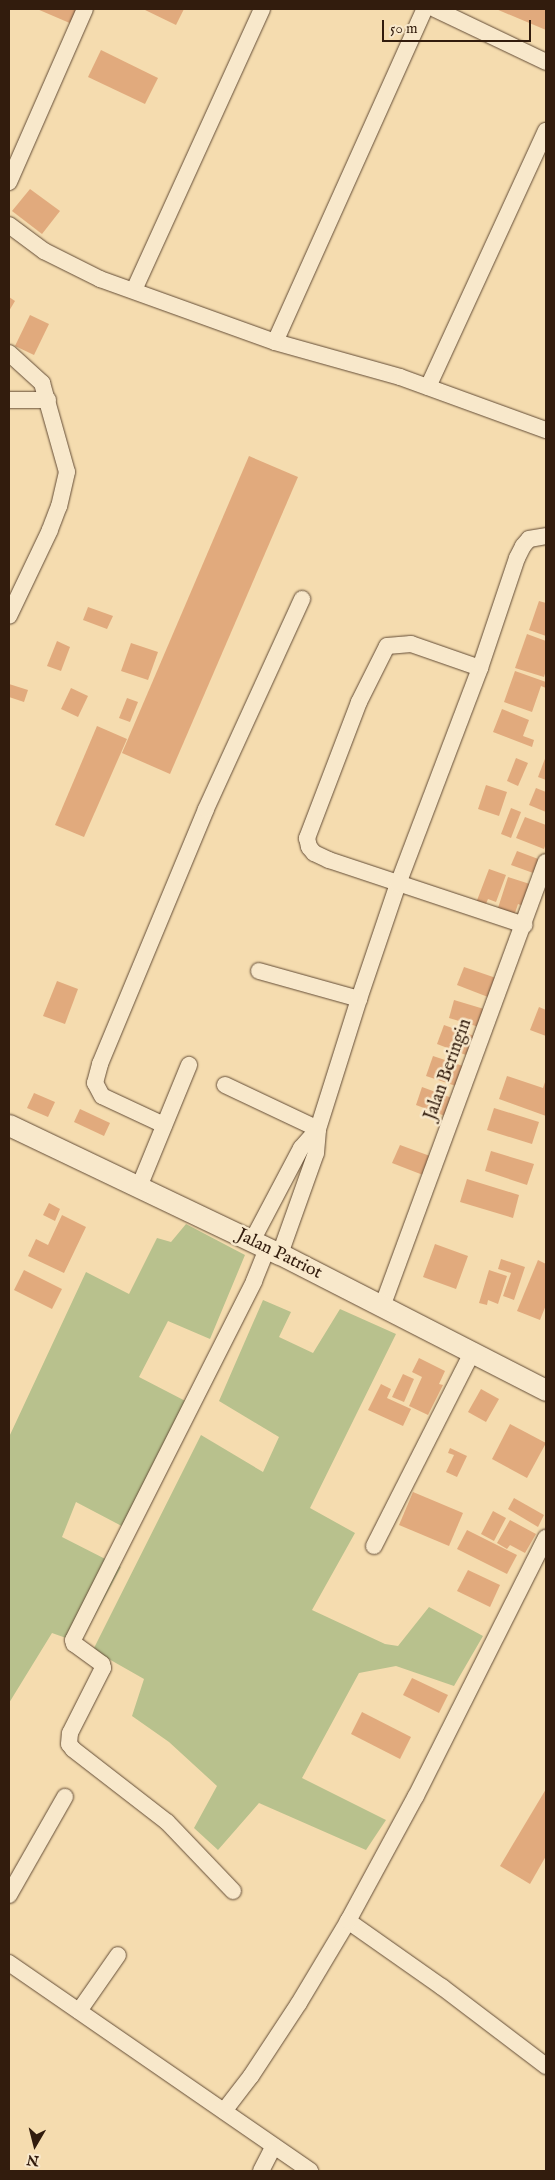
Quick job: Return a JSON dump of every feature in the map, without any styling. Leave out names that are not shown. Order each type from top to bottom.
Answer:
[{"type":"street","points":[[9,182],[85,9]]},
{"type":"street","points":[[134,290],[262,9]]},
{"type":"street","points":[[275,342],[425,9]]},
{"type":"street","points":[[434,9],[546,62]]},
{"type":"street","points":[[428,387],[546,131]]},
{"type":"street","points":[[9,225],[44,251],[100,279],[275,342],[428,387],[546,430]]},
{"type":"street","points":[[9,352],[42,382],[67,472],[59,506],[50,530],[9,616]]},
{"type":"street","points":[[9,400],[48,400]]},
{"type":"street","points":[[269,1244],[316,1154],[318,1129],[398,884],[480,668],[523,546],[535,536],[546,536]]},
{"type":"street","points":[[164,1125],[102,1096],[96,1083],[98,1074],[206,809],[302,599]]},
{"type":"street","points":[[480,668],[411,644],[387,646],[359,702],[308,832],[309,847],[314,853],[398,884],[524,925]]},
{"type":"street","name":"Jalan Beringin","points":[[385,1299],[546,862]]},
{"type":"street","points":[[259,971],[359,999]]},
{"type":"street","points":[[141,1181],[189,1065]]},
{"type":"street","points":[[225,1085],[318,1129]]},
{"type":"street","name":"Jalan Patriot","points":[[9,1125],[141,1181],[385,1299],[472,1353],[546,1390]]},
{"type":"street","points":[[233,1892],[167,1822],[73,1750],[68,1740],[103,1668],[102,1664],[74,1644],[75,1633],[254,1281],[269,1244],[301,1148],[318,1129]]},
{"type":"street","points":[[374,1546],[472,1353]]},
{"type":"street","points":[[224,2111],[251,2076],[299,2003],[348,1921],[416,1796],[546,1538]]},
{"type":"street","points":[[9,1895],[65,1797]]},
{"type":"street","points":[[348,1921],[442,1987],[546,2066]]},
{"type":"street","points":[[78,2010],[118,1955]]},
{"type":"street","points":[[9,1962],[310,2171]]},
{"type":"street","points":[[261,2171],[274,2146]]},
{"type":"green space","points":[[186,1224],[245,1255],[210,1339],[168,1321],[139,1377],[197,1407],[135,1533],[76,1502],[62,1537],[121,1567],[80,1643],[52,1633],[9,1703],[9,1437],[86,1272],[129,1294],[157,1238],[171,1242]]},
{"type":"green space","points":[[263,1300],[291,1312],[279,1337],[313,1353],[340,1309],[396,1334],[310,1508],[355,1533],[312,1610],[385,1644],[398,1646],[429,1607],[483,1636],[454,1686],[396,1666],[359,1673],[302,1778],[386,1820],[366,1850],[259,1803],[218,1850],[194,1828],[217,1786],[169,1742],[132,1716],[144,1679],[93,1650],[201,1435],[263,1472],[279,1437],[219,1401]]},
{"type":"building","points":[[37,9],[79,9],[72,24]]},
{"type":"building","points":[[143,9],[184,9],[176,25]]},
{"type":"building","points":[[496,9],[546,9],[546,30]]},
{"type":"building","points":[[101,50],[158,78],[145,104],[88,77]]},
{"type":"building","points":[[30,189],[60,211],[42,234],[12,211]]},
{"type":"building","points":[[9,297],[15,301],[9,311]]},
{"type":"building","points":[[30,315],[49,324],[34,355],[15,346]]},
{"type":"building","points":[[249,456],[298,477],[170,774],[122,753]]},
{"type":"building","points":[[539,601],[546,603],[546,636],[529,630]]},
{"type":"building","points":[[88,607],[113,616],[107,629],[83,620]]},
{"type":"building","points":[[527,634],[546,641],[546,670],[544,677],[515,668]]},
{"type":"building","points":[[57,641],[70,647],[61,671],[47,666]]},
{"type":"building","points":[[131,643],[158,652],[148,680],[121,671]]},
{"type":"building","points":[[515,671],[546,682],[546,688],[541,686],[532,712],[504,702]]},
{"type":"building","points":[[9,684],[28,690],[24,702],[9,697]]},
{"type":"building","points":[[71,688],[88,696],[78,717],[61,709]]},
{"type":"building","points":[[127,698],[138,702],[130,722],[119,718]]},
{"type":"building","points":[[502,709],[529,720],[523,736],[534,740],[532,747],[493,732]]},
{"type":"building","points":[[97,726],[127,739],[84,837],[55,825]]},
{"type":"building","points":[[546,756],[546,780],[538,777]]},
{"type":"building","points":[[516,758],[528,763],[518,786],[507,781]]},
{"type":"building","points":[[486,785],[507,792],[499,816],[478,809]]},
{"type":"building","points":[[536,788],[546,792],[546,812],[529,805]]},
{"type":"building","points":[[511,808],[521,812],[511,838],[501,834]]},
{"type":"building","points":[[525,817],[546,825],[544,849],[516,838]]},
{"type":"building","points":[[517,851],[541,860],[536,874],[511,865]]},
{"type":"building","points":[[489,869],[506,875],[496,902],[488,899],[485,906],[476,903]]},
{"type":"building","points":[[508,877],[533,885],[526,907],[518,904],[514,916],[497,911]]},
{"type":"building","points":[[464,967],[496,978],[488,997],[457,985]]},
{"type":"building","points":[[57,981],[78,989],[65,1024],[43,1016]]},
{"type":"building","points":[[454,1000],[484,1009],[479,1027],[449,1018]]},
{"type":"building","points":[[539,1007],[546,1010],[546,1036],[530,1030]]},
{"type":"building","points":[[444,1025],[474,1036],[466,1055],[437,1044]]},
{"type":"building","points":[[433,1056],[463,1066],[456,1086],[426,1076]]},
{"type":"building","points":[[507,1076],[543,1088],[546,1079],[546,1116],[499,1099]]},
{"type":"building","points":[[422,1087],[452,1098],[445,1116],[416,1105]]},
{"type":"building","points":[[34,1093],[55,1102],[48,1117],[27,1108]]},
{"type":"building","points":[[494,1108],[539,1122],[532,1144],[487,1130]]},
{"type":"building","points":[[80,1109],[110,1123],[104,1136],[74,1122]]},
{"type":"building","points":[[400,1145],[430,1156],[423,1175],[392,1163]]},
{"type":"building","points":[[491,1151],[534,1164],[527,1185],[485,1171]]},
{"type":"building","points":[[467,1179],[519,1195],[513,1218],[460,1202]]},
{"type":"building","points":[[49,1203],[60,1209],[55,1221],[43,1215]]},
{"type":"building","points":[[62,1215],[86,1227],[64,1273],[28,1256],[36,1239],[48,1245]]},
{"type":"building","points":[[435,1244],[468,1256],[456,1289],[423,1277]]},
{"type":"building","points":[[501,1259],[525,1267],[514,1300],[503,1296],[511,1273],[498,1269]]},
{"type":"building","points":[[538,1260],[546,1264],[546,1305],[540,1320],[517,1311]]},
{"type":"building","points":[[24,1270],[62,1289],[52,1309],[14,1290]]},
{"type":"building","points":[[489,1270],[507,1276],[498,1304],[488,1300],[487,1305],[479,1303]]},
{"type":"building","points":[[419,1358],[445,1371],[439,1384],[443,1385],[428,1415],[409,1406],[422,1377],[412,1372]]},
{"type":"building","points":[[403,1374],[414,1379],[404,1402],[392,1397]]},
{"type":"building","points":[[381,1384],[391,1389],[387,1398],[411,1409],[403,1426],[368,1410]]},
{"type":"building","points":[[481,1389],[499,1399],[486,1422],[468,1412]]},
{"type":"building","points":[[510,1424],[546,1443],[527,1478],[492,1459]]},
{"type":"building","points":[[450,1448],[467,1456],[457,1477],[446,1472],[454,1455],[448,1453]]},
{"type":"building","points":[[413,1492],[463,1513],[449,1546],[399,1525]]},
{"type":"building","points":[[514,1498],[544,1515],[538,1527],[508,1509]]},
{"type":"building","points":[[493,1511],[506,1518],[494,1541],[481,1534]]},
{"type":"building","points":[[510,1520],[536,1534],[525,1553],[510,1545],[507,1549],[497,1543]]},
{"type":"building","points":[[467,1530],[517,1555],[507,1574],[457,1549]]},
{"type":"building","points":[[468,1570],[500,1585],[490,1607],[457,1591]]},
{"type":"building","points":[[412,1678],[448,1695],[439,1713],[403,1695]]},
{"type":"building","points":[[362,1712],[411,1737],[400,1759],[351,1734]]},
{"type":"building","points":[[546,1789],[546,1856],[530,1884],[500,1866]]}]
